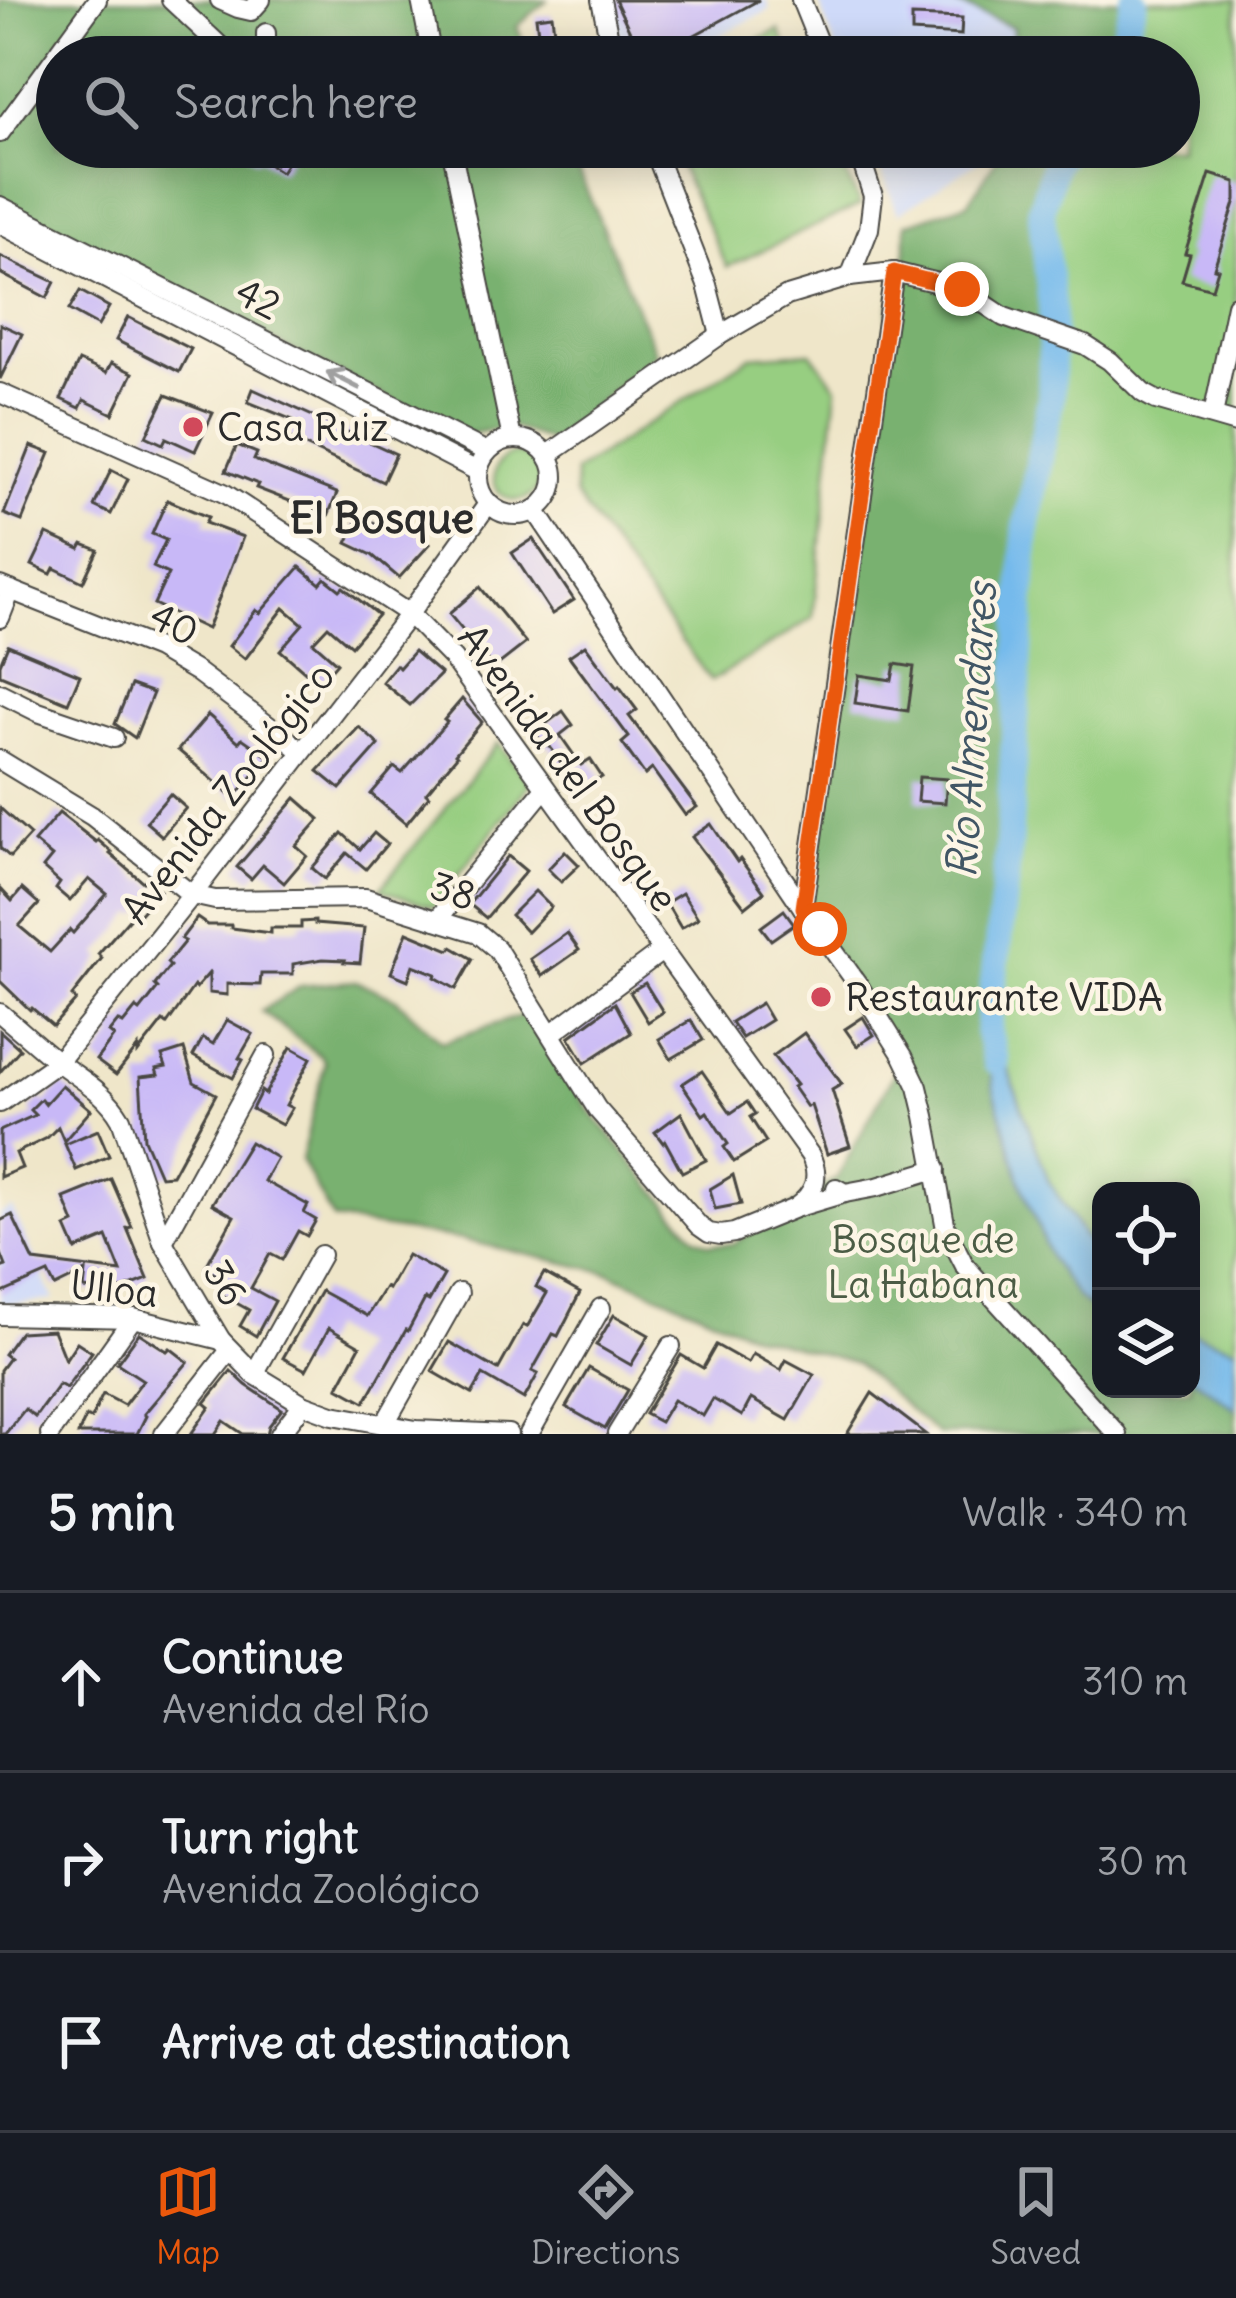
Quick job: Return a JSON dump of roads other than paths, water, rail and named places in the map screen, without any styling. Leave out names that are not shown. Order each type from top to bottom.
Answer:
[{"type":"street","points":[[71,36],[97,0]]},
{"type":"street","points":[[172,0],[210,36]]},
{"type":"street","points":[[220,0],[251,10],[261,2]]},
{"type":"street","points":[[421,0],[429,36]]},
{"type":"street","points":[[601,0],[609,36]]},
{"type":"street","points":[[801,0],[816,36]]},
{"type":"street","points":[[0,133],[36,84]]},
{"type":"street","points":[[455,168],[512,439]]},
{"type":"street","points":[[661,168],[707,285],[720,335]]},
{"type":"street","points":[[850,277],[869,229],[873,196],[864,168]]},
{"type":"street","name":"42","points":[[0,206],[485,451]]},
{"type":"street","name":"42","points":[[0,224],[477,472]]},
{"type":"street","points":[[548,455],[720,335],[788,296],[850,277],[894,272],[962,289],[1004,317],[1085,345],[1143,393],[1236,423]]},
{"type":"street","points":[[803,908],[894,272]]},
{"type":"street","points":[[1213,415],[1236,305]]},
{"type":"street","name":"Avenida del Bosque","points":[[0,393],[224,493],[409,614],[453,659],[827,1184],[845,1193]]},
{"type":"street","points":[[512,439],[532,442],[553,466],[552,491],[545,502],[536,510],[511,515],[488,504],[477,472],[485,451],[512,439]]},
{"type":"street","name":"Avenida Zoológico","points":[[0,1103],[58,1062],[409,614],[488,504]]},
{"type":"street","points":[[536,510],[903,1056],[918,1087],[946,1229],[965,1266],[1117,1434]]},
{"type":"street","points":[[0,618],[5,588]]},
{"type":"street","name":"40","points":[[5,588],[158,649],[197,672],[302,751]]},
{"type":"street","points":[[0,693],[38,712],[114,738]]},
{"type":"street","points":[[0,760],[92,817],[192,895]]},
{"type":"street","points":[[437,920],[545,788]]},
{"type":"street","name":"38","points":[[192,895],[215,900],[366,898],[478,933],[497,949],[597,1109],[709,1233],[734,1233],[845,1193]]},
{"type":"street","points":[[552,1034],[662,951]]},
{"type":"street","name":"36","points":[[0,1013],[114,1106],[163,1242],[225,1345],[254,1374],[303,1404],[333,1415],[414,1432],[508,1434]]},
{"type":"street","points":[[163,1242],[266,1055]]},
{"type":"street","points":[[795,1208],[814,1187],[816,1168]]},
{"type":"street","points":[[845,1193],[936,1169]]},
{"type":"street","points":[[254,1374],[321,1255]]},
{"type":"street","points":[[384,1425],[459,1293]]},
{"type":"street","points":[[529,1434],[601,1308]]},
{"type":"street","points":[[50,1434],[134,1318]]},
{"type":"street","name":"Ulloa","points":[[4,1320],[134,1318],[225,1345]]},
{"type":"street","points":[[164,1434],[225,1345]]},
{"type":"street","points":[[617,1434],[671,1346]]},
{"type":"street","points":[[280,1434],[303,1404]]},
{"type":"water","points":[[988,1031],[1006,1064],[1049,1182],[1092,1249],[1092,1309],[1078,1298],[1051,1260],[1020,1179],[993,1087]]},
{"type":"water","points":[[1200,1335],[1236,1348],[1236,1409],[1200,1383]]},
{"type":"waterway","name":"Río Almendares","points":[[1124,36],[1134,0]]},
{"type":"waterway","name":"Río Almendares","points":[[996,1062],[988,1031],[1008,855],[1026,530],[1051,397],[1052,309],[1041,210],[1053,168]]},
{"type":"place","name":"Casa Ruiz","points":[[193,427]]},
{"type":"place","name":"Restaurante VIDA","points":[[821,997]]},
{"type":"district","name":"El Bosque","points":[[382,518]]},
{"type":"park label","name":"Bosque de La Habana","points":[[923,1262]]}]
